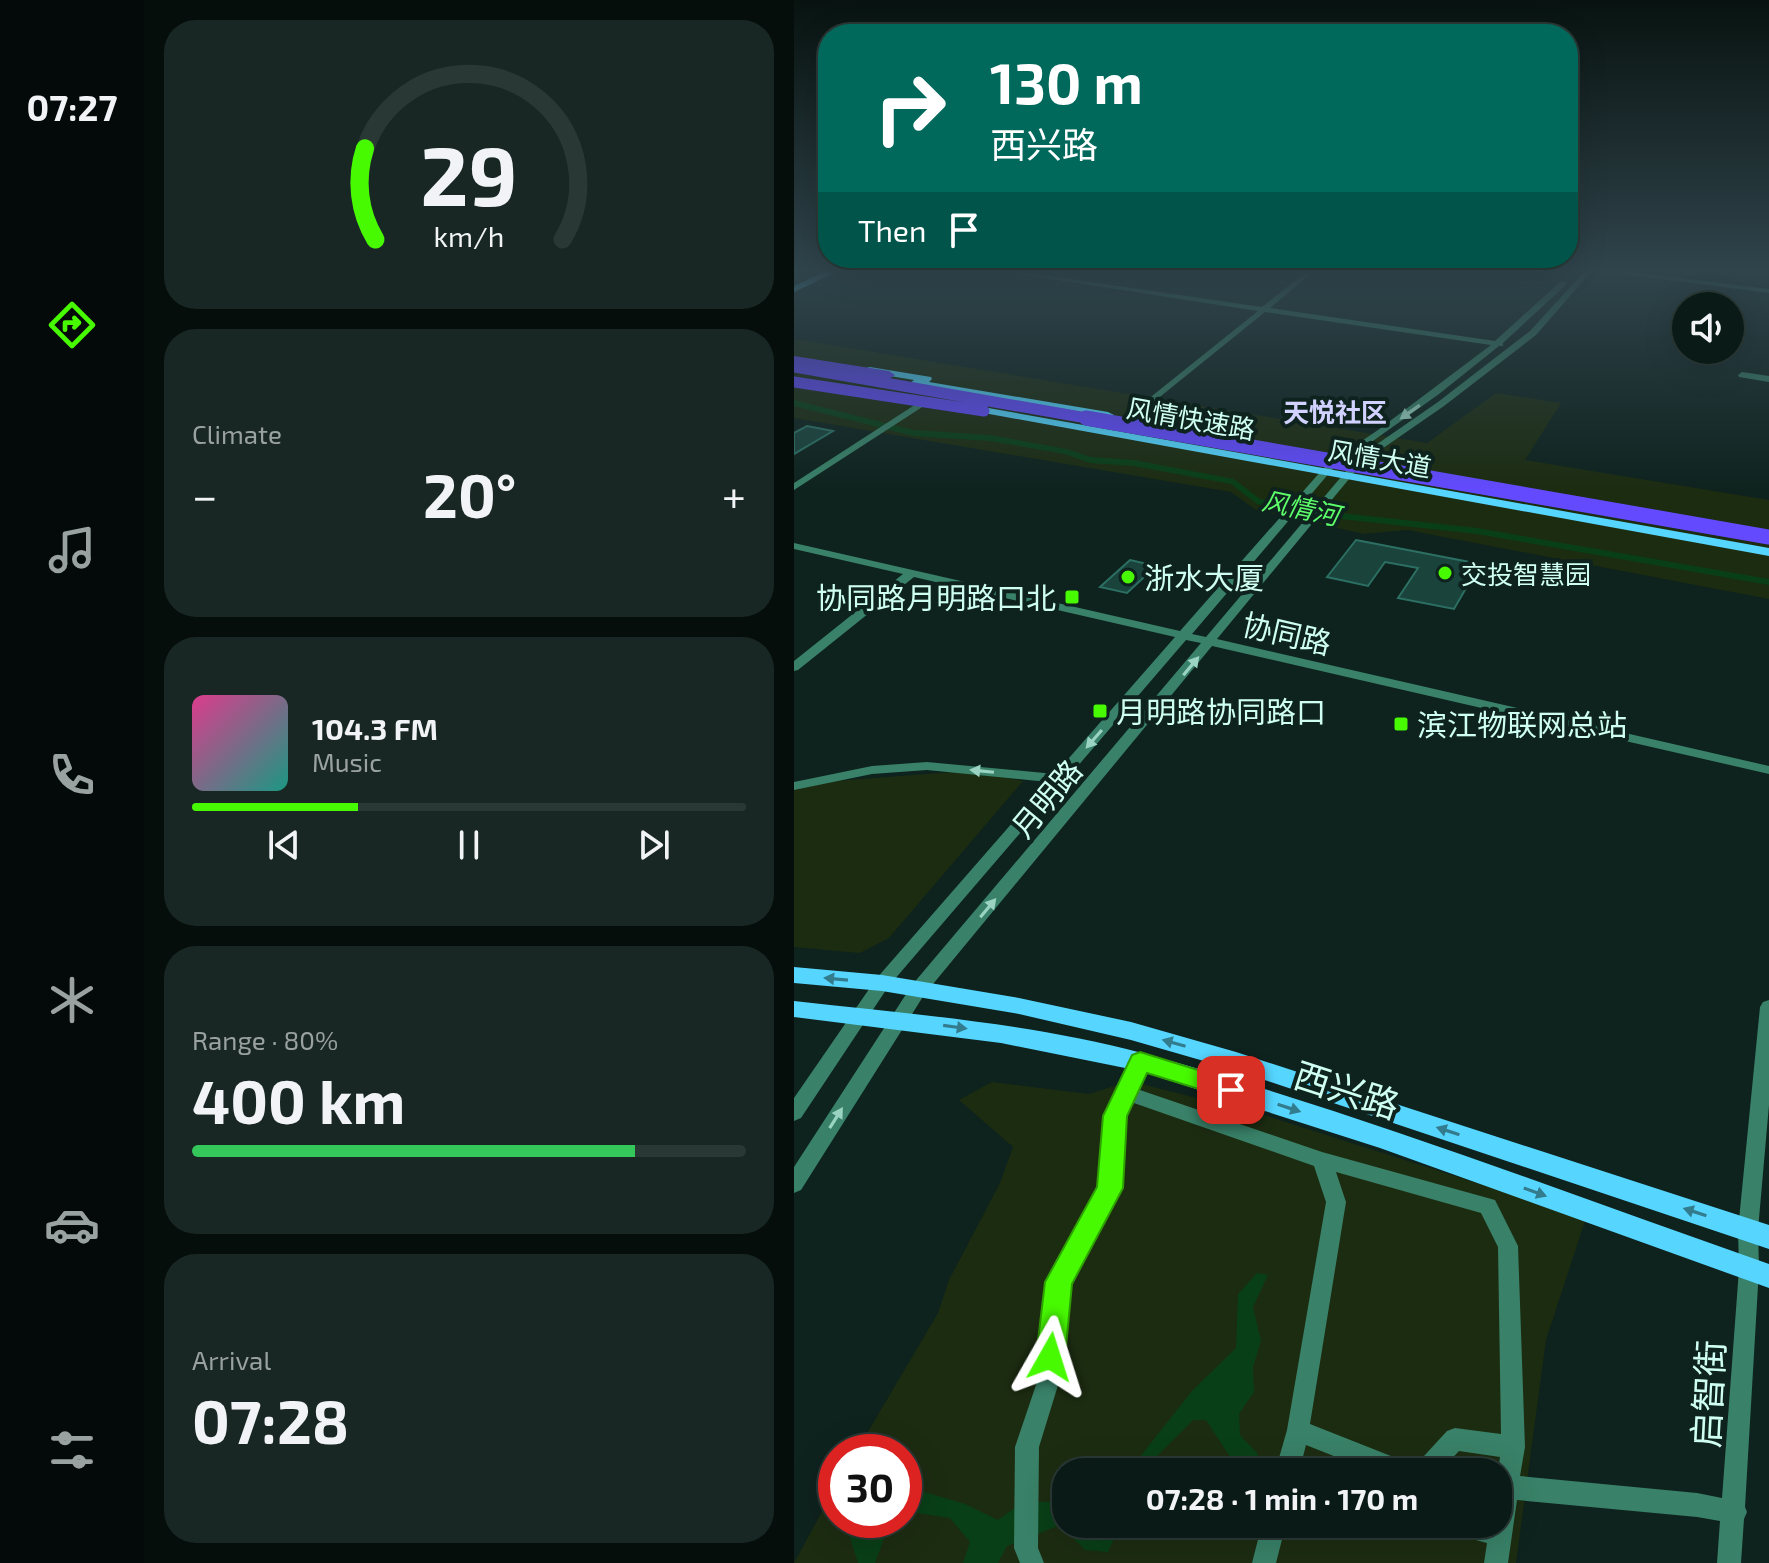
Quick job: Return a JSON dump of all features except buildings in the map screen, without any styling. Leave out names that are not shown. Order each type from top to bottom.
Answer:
[{"type":"highway","name":"风情快速路","points":[[794,362],[1769,537]]},
{"type":"highway","points":[[794,362],[1067,406],[1128,421]]},
{"type":"highway","name":"风情快速路","points":[[794,377],[1039,416],[1769,546]]},
{"type":"main road","name":"风情大道","points":[[794,377],[1769,552]]},
{"type":"main road","name":"风情大道","points":[[1128,421],[1769,530]]},
{"type":"main road","name":"西兴路","points":[[794,975],[882,983],[1103,1025],[1236,1061],[1758,1233]]},
{"type":"main road","name":"西兴路","points":[[794,1009],[1001,1034],[1140,1062],[1382,1138],[1759,1273]]},
{"type":"street","points":[[1128,421],[1221,345]]},
{"type":"street","points":[[1339,456],[1353,451],[1430,397],[1497,345]]},
{"type":"street","name":"月明路","points":[[794,1184],[918,990],[1360,460],[1441,404],[1518,345]]},
{"type":"street","points":[[1742,375],[1769,377]]},
{"type":"street","points":[[794,487],[927,400]]},
{"type":"street","name":"月明路","points":[[794,1113],[882,983],[1339,456]]},
{"type":"street","name":"协同路","points":[[794,546],[1769,770]]},
{"type":"street","points":[[794,667],[912,573]]},
{"type":"street","points":[[794,786],[872,770],[927,766],[1060,779]]},
{"type":"street","name":"启智街","points":[[1729,1563],[1759,1273],[1758,1233],[1769,1007]]},
{"type":"street","points":[[1029,1556],[1024,1494],[1027,1447],[1048,1382],[1059,1282],[1110,1188],[1115,1116],[1140,1062]]},
{"type":"street","points":[[1125,1092],[1322,1160],[1488,1206],[1508,1246],[1511,1458]]},
{"type":"street","points":[[1291,1458],[1336,1202],[1322,1160]]},
{"type":"street","points":[[1298,1430],[1368,1458]]},
{"type":"street","points":[[1437,1458],[1455,1439],[1513,1447]]},
{"type":"street","points":[[1512,1487],[1697,1505],[1735,1512]]},
{"type":"street","points":[[1264,1563],[1270,1538]]},
{"type":"street","points":[[1496,1563],[1500,1538]]},
{"type":"shaded area","points":[[794,345],[830,345],[1427,443],[1496,393],[1561,403],[1525,460],[1769,500],[1769,599],[1407,530],[1364,534],[1256,510],[1231,492],[794,418]]},
{"type":"shaded area","points":[[967,771],[1023,781],[889,938],[860,953],[794,947],[794,784]]},
{"type":"shaded area","points":[[1130,1081],[1267,1116],[1586,1218],[1546,1340],[1516,1563],[794,1563],[818,1519],[818,1538],[922,1538],[922,1434],[867,1434],[938,1313],[949,1280],[1000,1183],[1013,1147],[959,1100],[992,1082],[1089,1094]]},
{"type":"shaded area","points":[[1257,1273],[1268,1275],[1253,1307],[1261,1341],[1253,1367],[1254,1392],[1239,1414],[1240,1435],[1258,1454],[1256,1458],[1231,1458],[1206,1420],[1193,1420],[1155,1458],[1139,1458],[1192,1391],[1236,1348],[1238,1294]]},
{"type":"shaded area","points":[[922,1491],[965,1504],[998,1520],[1023,1502],[1052,1502],[1052,1528],[1007,1546],[998,1563],[963,1563],[970,1542],[950,1518],[922,1514]]},
{"type":"shaded area","points":[[850,1538],[884,1538],[875,1563],[858,1563]]},
{"type":"shaded area","points":[[1073,1538],[1114,1538],[1108,1552],[1085,1550]]},
{"type":"waterway","name":"风情河","points":[[794,403],[913,433],[990,438],[1067,452],[1090,460],[1134,463],[1234,482],[1257,501],[1341,516],[1477,531],[1769,582]]},
{"type":"place","name":"交投智慧园","points":[[1445,573]]},
{"type":"place","name":"浙水大厦","points":[[1128,577]]},
{"type":"place","name":"协同路月明路口北","points":[[1072,597]]},
{"type":"place","name":"月明路协同路口","points":[[1100,711]]},
{"type":"place","name":"滨江物联网总站","points":[[1401,724]]},
{"type":"district","name":"天悦社区","points":[[1335,411]]},
{"type":"route","points":[[1050,1357],[1059,1282],[1110,1188],[1115,1116],[1140,1062],[1231,1090]]}]
